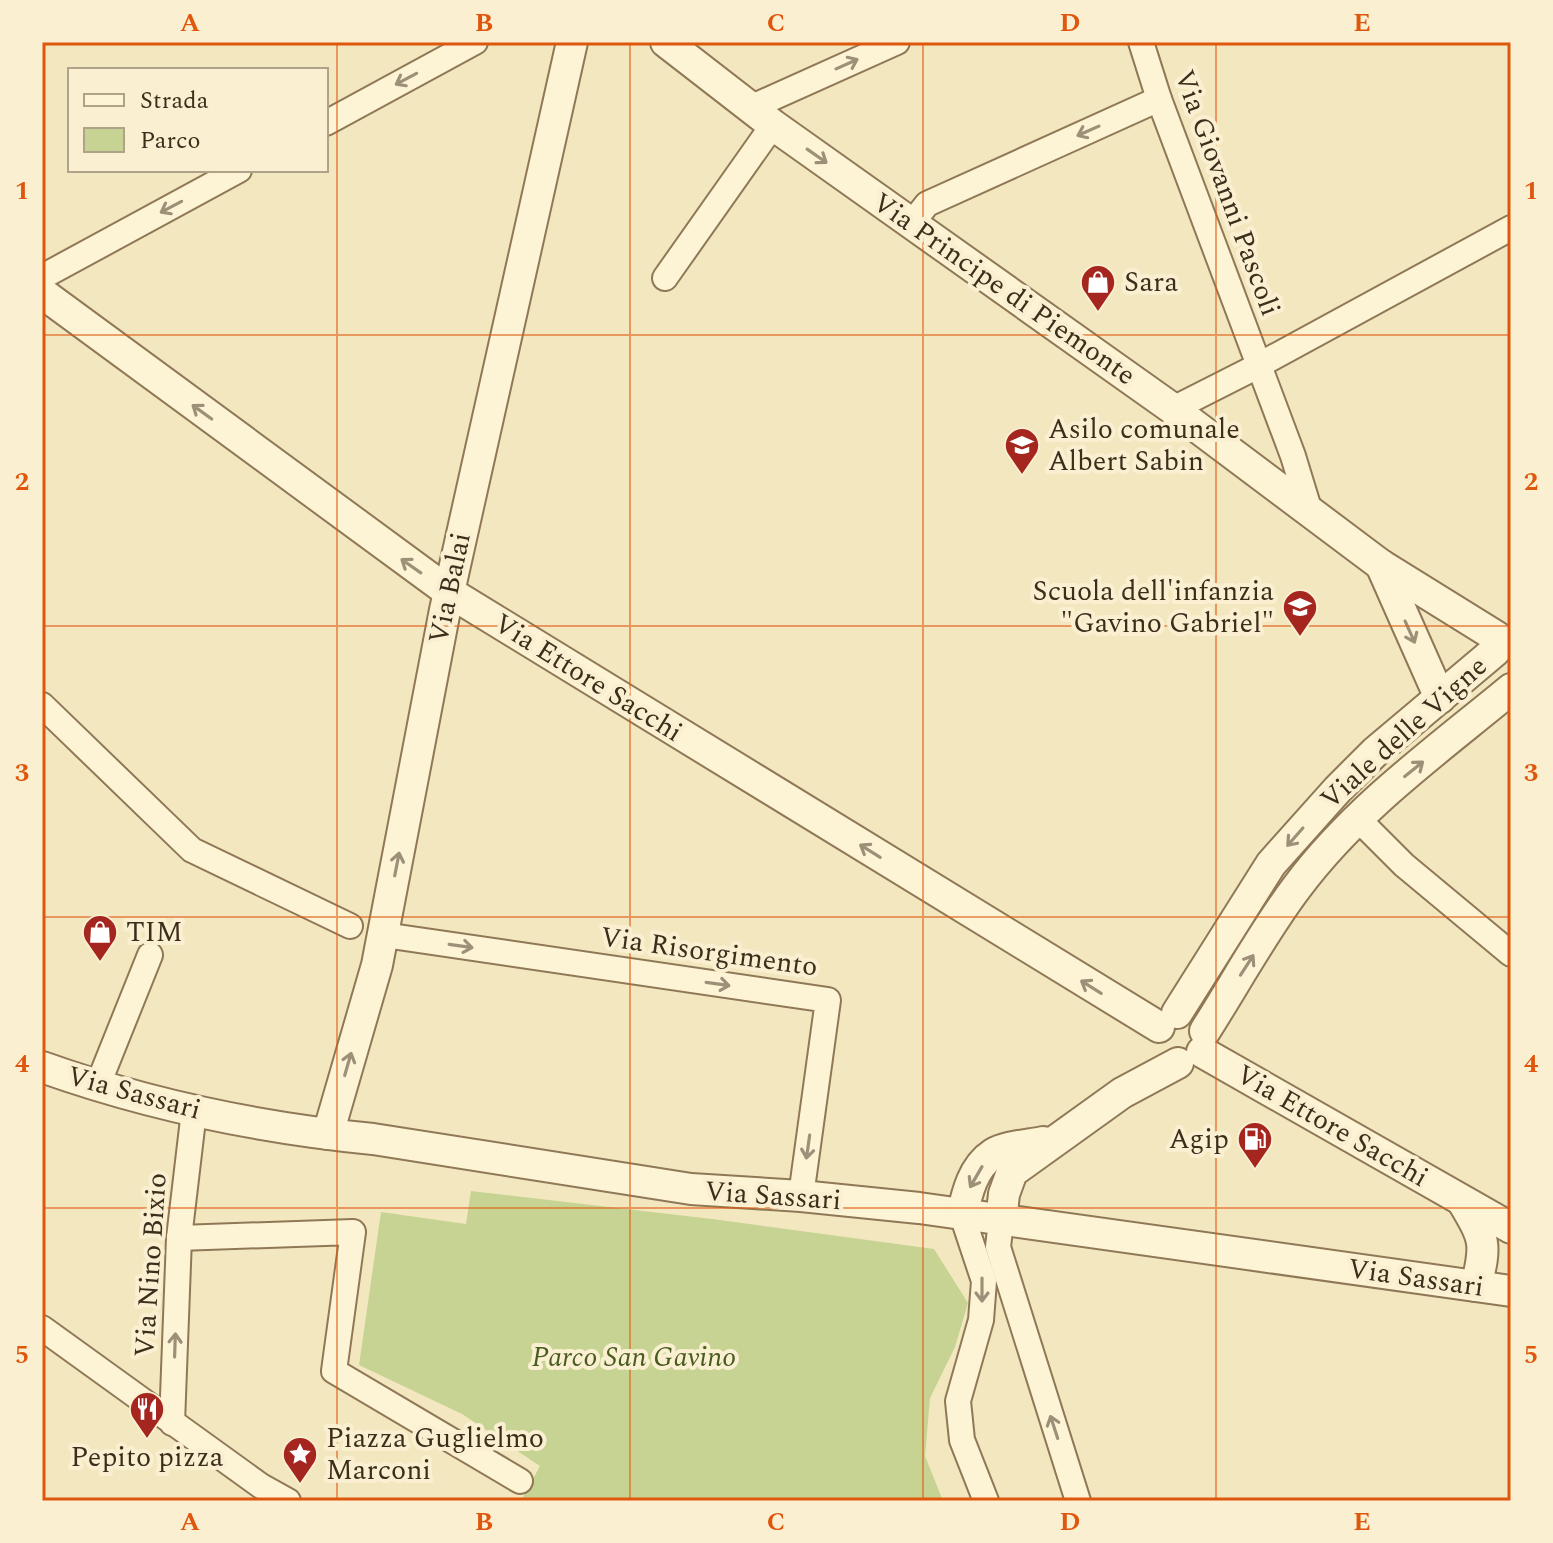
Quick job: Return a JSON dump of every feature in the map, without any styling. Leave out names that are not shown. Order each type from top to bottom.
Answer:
[{"type":"street","points":[[328,122],[475,42]]},
{"type":"street","name":"Via Balai","points":[[328,1134],[384,935],[449,592],[572,42]]},
{"type":"street","name":"Via Principe di Piemonte","points":[[666,42],[762,116],[1173,409],[1381,565],[1501,636]]},
{"type":"street","points":[[665,278],[762,116],[897,42]]},
{"type":"street","name":"Via Giovanni Pascoli","points":[[1141,42],[1159,99],[1293,456],[1311,515]]},
{"type":"street","points":[[912,223],[927,204],[1159,99]]},
{"type":"street","points":[[42,277],[235,172]]},
{"type":"street","points":[[1173,409],[1511,228]]},
{"type":"street","name":"Via Ettore Sacchi","points":[[42,293],[449,592],[1180,1038],[1511,1228]]},
{"type":"street","points":[[1381,565],[1440,698]]},
{"type":"street","points":[[1501,636],[1497,661],[1511,676]]},
{"type":"street","name":"Viale delle Vigne","points":[[1180,1038],[1271,864],[1366,761],[1440,698],[1501,636]]},
{"type":"street","name":"Viale delle Vigne","points":[[962,1215],[975,1173],[994,1154],[1059,1138],[1122,1093],[1180,1038],[1297,887],[1358,819],[1400,780],[1511,689]]},
{"type":"street","points":[[42,705],[192,850],[350,926]]},
{"type":"street","points":[[1358,819],[1404,865],[1511,954]]},
{"type":"street","name":"Via Risorgimento","points":[[384,935],[828,1000],[801,1196]]},
{"type":"street","points":[[97,1087],[150,955]]},
{"type":"street","name":"Via Sassari","points":[[42,1067],[97,1087],[194,1111],[328,1134],[691,1189],[801,1196],[962,1215],[1511,1291]]},
{"type":"street","name":"Via Nino Bixio","points":[[172,1423],[179,1238],[194,1111]]},
{"type":"street","points":[[1059,1138],[1012,1172],[1004,1194],[998,1247],[1078,1501]]},
{"type":"street","name":"Via Ettore Sacchi","points":[[1461,1200],[1481,1232],[1485,1254],[1476,1286]]},
{"type":"street","points":[[962,1215],[984,1281],[981,1320],[958,1401],[962,1440],[986,1501]]},
{"type":"street","points":[[179,1238],[353,1232],[334,1371],[520,1481]]},
{"type":"street","points":[[42,1328],[172,1423],[255,1494],[288,1501]]},
{"type":"green space","name":"Parco San Gavino","points":[[471,1191],[934,1249],[968,1303],[955,1347],[930,1398],[925,1456],[943,1501],[521,1501],[540,1466],[462,1414],[359,1365],[381,1212],[466,1224]]},
{"type":"place","name":"Sara","points":[[1098,313]]},
{"type":"place","name":"Asilo comunale Albert Sabin","points":[[1022,476]]},
{"type":"place","name":"Scuola dell'infanzia \"Gavino Gabriel\"","points":[[1300,638]]},
{"type":"place","name":"TIM","points":[[100,963]]},
{"type":"place","name":"Agip","points":[[1255,1170]]},
{"type":"place","name":"Pepito pizza","points":[[147,1440]]},
{"type":"place","name":"Piazza Guglielmo Marconi","points":[[300,1485]]}]
